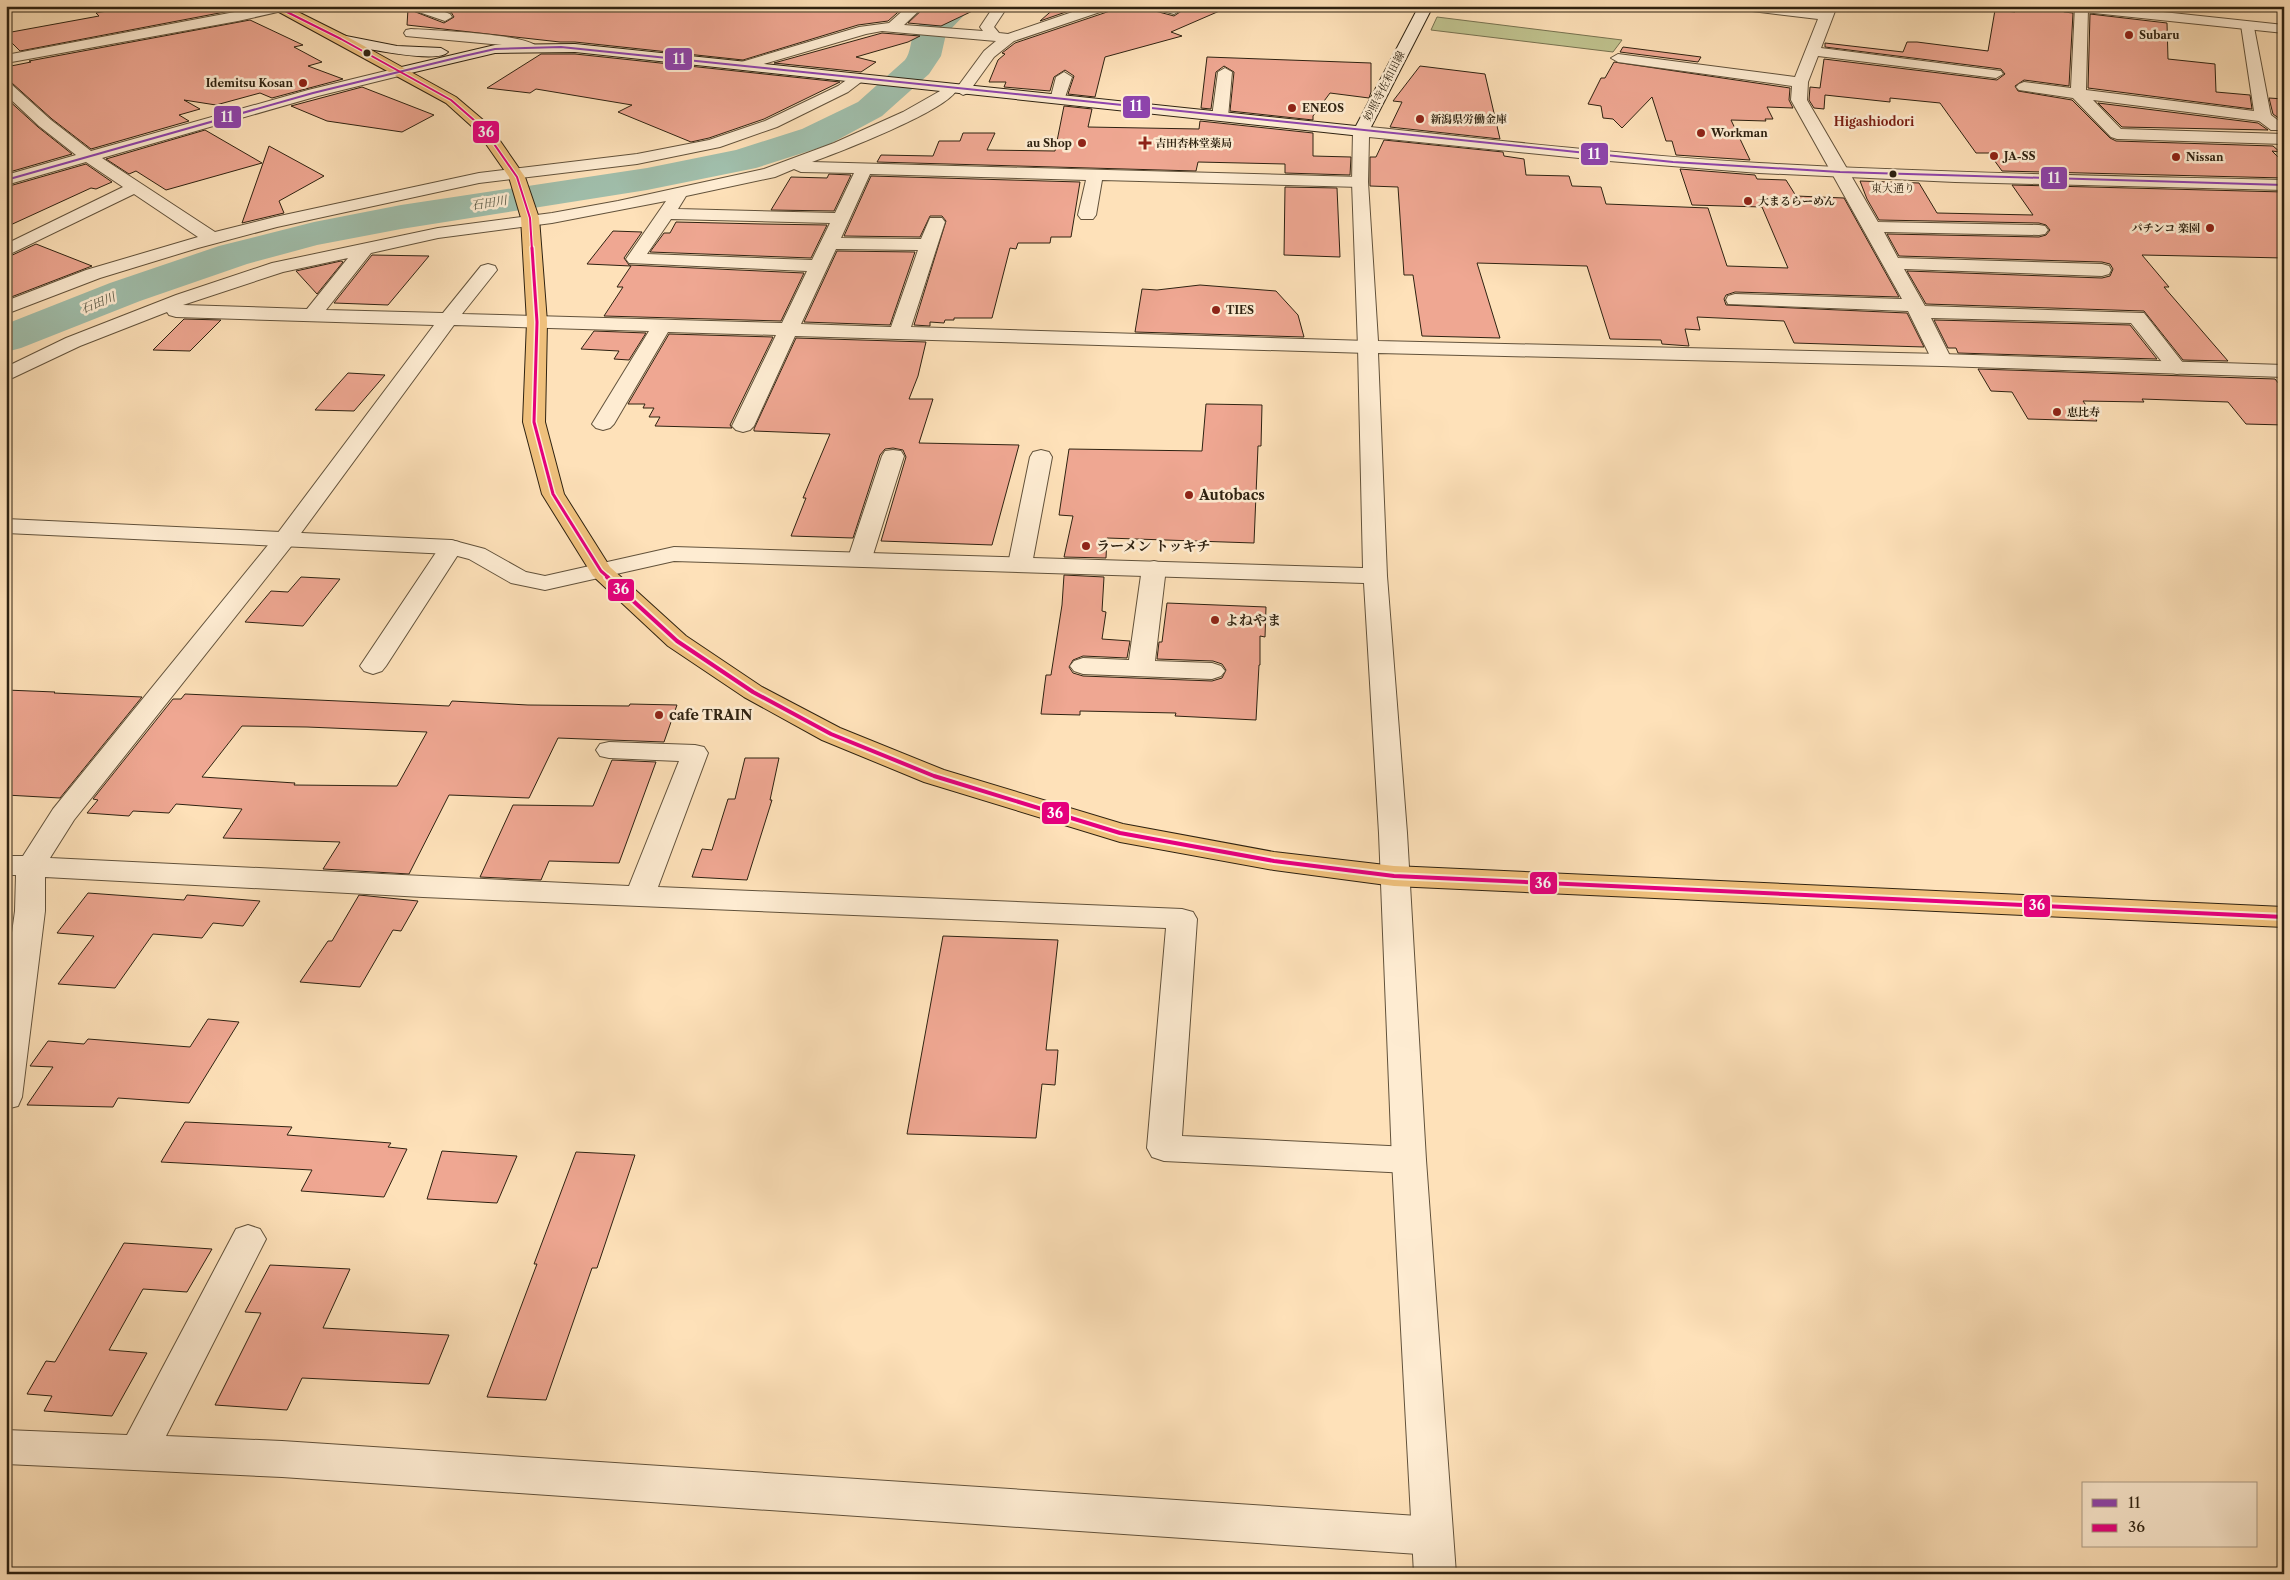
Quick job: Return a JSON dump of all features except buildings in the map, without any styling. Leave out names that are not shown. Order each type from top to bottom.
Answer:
[{"type":"highway","points":[[278,7],[451,100],[483,128],[516,175],[530,220],[537,322],[534,422],[553,494],[601,571],[677,641],[754,692],[831,734],[934,776],[1120,833],[1274,861],[1394,876],[2284,917]]},
{"type":"street","points":[[415,6],[445,17]]},
{"type":"street","points":[[899,28],[917,6]]},
{"type":"street","points":[[994,36],[987,27],[1001,6]]},
{"type":"street","points":[[743,66],[864,30],[899,28],[994,36],[1104,6]]},
{"type":"street","points":[[1160,6],[1174,10]]},
{"type":"street","name":"妙照寺佐和田線","points":[[6,180],[313,93],[495,49],[530,47],[575,48],[1361,131],[1426,6]]},
{"type":"street","points":[[1744,6],[1828,11],[1800,82],[1799,100],[1874,227],[1942,360]]},
{"type":"street","points":[[2065,6],[2284,29]]},
{"type":"street","points":[[6,60],[238,17],[278,7]]},
{"type":"street","points":[[2081,8],[2078,94],[2118,134],[2284,139]]},
{"type":"street","points":[[2248,25],[2263,114],[2284,133]]},
{"type":"street","points":[[410,33],[514,42],[530,47]]},
{"type":"street","points":[[6,375],[73,342],[183,299],[278,267],[438,233],[618,206],[789,166],[909,115],[946,94],[989,54],[994,36]]},
{"type":"street","points":[[342,40],[417,53],[495,49]]},
{"type":"street","points":[[1811,52],[1996,74]]},
{"type":"street","points":[[1618,58],[1800,82]]},
{"type":"street","points":[[1220,116],[1225,72]]},
{"type":"street","points":[[1058,100],[1064,77]]},
{"type":"street","points":[[6,308],[93,274],[213,239],[390,197],[479,178],[637,159],[714,144],[771,124],[860,79]]},
{"type":"street","points":[[2024,87],[2263,114],[2284,114]]},
{"type":"street","points":[[6,88],[45,123],[88,156],[213,239]]},
{"type":"street","points":[[1435,1574],[1409,1160],[1393,832],[1374,576],[1368,347],[1360,182],[1361,131],[1673,162],[1840,172],[2284,185]]},
{"type":"street","points":[[789,166],[1360,182]]},
{"type":"street","points":[[743,426],[864,169]]},
{"type":"street","points":[[1087,215],[1095,175]]},
{"type":"street","points":[[6,252],[136,188]]},
{"type":"street","points":[[680,193],[636,259],[818,266]]},
{"type":"street","points":[[667,214],[841,218]]},
{"type":"street","points":[[899,333],[936,222]]},
{"type":"street","points":[[1874,227],[2039,230]]},
{"type":"street","points":[[829,243],[928,245]]},
{"type":"street","points":[[312,316],[366,247]]},
{"type":"street","points":[[1893,263],[2102,270]]},
{"type":"street","points":[[18,865],[63,815],[285,539],[449,318],[488,270]]},
{"type":"street","points":[[1735,300],[2137,317],[2177,368]]},
{"type":"street","points":[[176,311],[1368,347],[1942,360],[2284,371]]},
{"type":"street","points":[[603,424],[662,326]]},
{"type":"street","points":[[860,558],[893,456]]},
{"type":"street","points":[[1020,564],[1041,457]]},
{"type":"street","points":[[6,526],[451,547],[477,554],[519,578],[545,583],[674,554],[860,558],[1374,576]]},
{"type":"street","points":[[373,666],[451,547]]},
{"type":"street","points":[[1141,668],[1154,568]]},
{"type":"street","points":[[1083,666],[1212,671]]},
{"type":"street","points":[[609,750],[695,753],[640,895]]},
{"type":"street","points":[[18,865],[423,887],[1182,919],[1164,1148],[1409,1160]]},
{"type":"street","points":[[6,1097],[30,912],[18,865]]},
{"type":"street","points":[[138,1453],[248,1239]]},
{"type":"street","points":[[6,1447],[282,1459],[1433,1536]]},
{"type":"green space","points":[[1437,17],[1622,40],[1613,52],[1431,30]]},
{"type":"waterway","name":"石田川","points":[[6,339],[125,292],[233,255],[314,234],[401,217],[647,179],[743,160],[815,137],[870,109],[917,67],[925,56],[930,33],[940,20],[958,6]]},
{"type":"transit line","name":"36","points":[[275,6],[341,39],[451,100],[483,128],[517,177],[530,218],[537,322],[534,422],[553,494],[601,571],[677,641],[753,692],[831,734],[934,776],[1120,833],[1274,861],[1394,876],[2284,917]]},
{"type":"transit line","name":"11","points":[[6,180],[313,93],[464,56],[495,49],[561,47],[1673,162],[1840,172],[2284,185]]},
{"type":"place","name":"Subaru","points":[[2129,35]]},
{"type":"place","name":"Idemitsu Kosan","points":[[303,83]]},
{"type":"place","name":"ENEOS","points":[[1292,108]]},
{"type":"place","name":"新潟県労働金庫","points":[[1420,119]]},
{"type":"place","name":"Workman","points":[[1701,133]]},
{"type":"place","name":"au Shop","points":[[1082,143]]},
{"type":"place","name":"吉田杏林堂薬局","points":[[1145,143]]},
{"type":"place","name":"JA-SS","points":[[1994,156]]},
{"type":"place","name":"Nissan","points":[[2176,157]]},
{"type":"place","name":"東大通り","points":[[1893,174]]},
{"type":"place","name":"大まるらーめん","points":[[1748,201]]},
{"type":"place","name":"パチンコ 楽園","points":[[2210,228]]},
{"type":"place","name":"TIES","points":[[1216,310]]},
{"type":"place","name":"恵比寿","points":[[2057,412]]},
{"type":"place","name":"Autobacs","points":[[1189,495]]},
{"type":"place","name":"ラーメン トッキチ","points":[[1086,546]]},
{"type":"place","name":"よねやま","points":[[1215,620]]},
{"type":"place","name":"cafe TRAIN","points":[[659,715]]},
{"type":"district","name":"Higashiodori","points":[[1874,122]]}]
